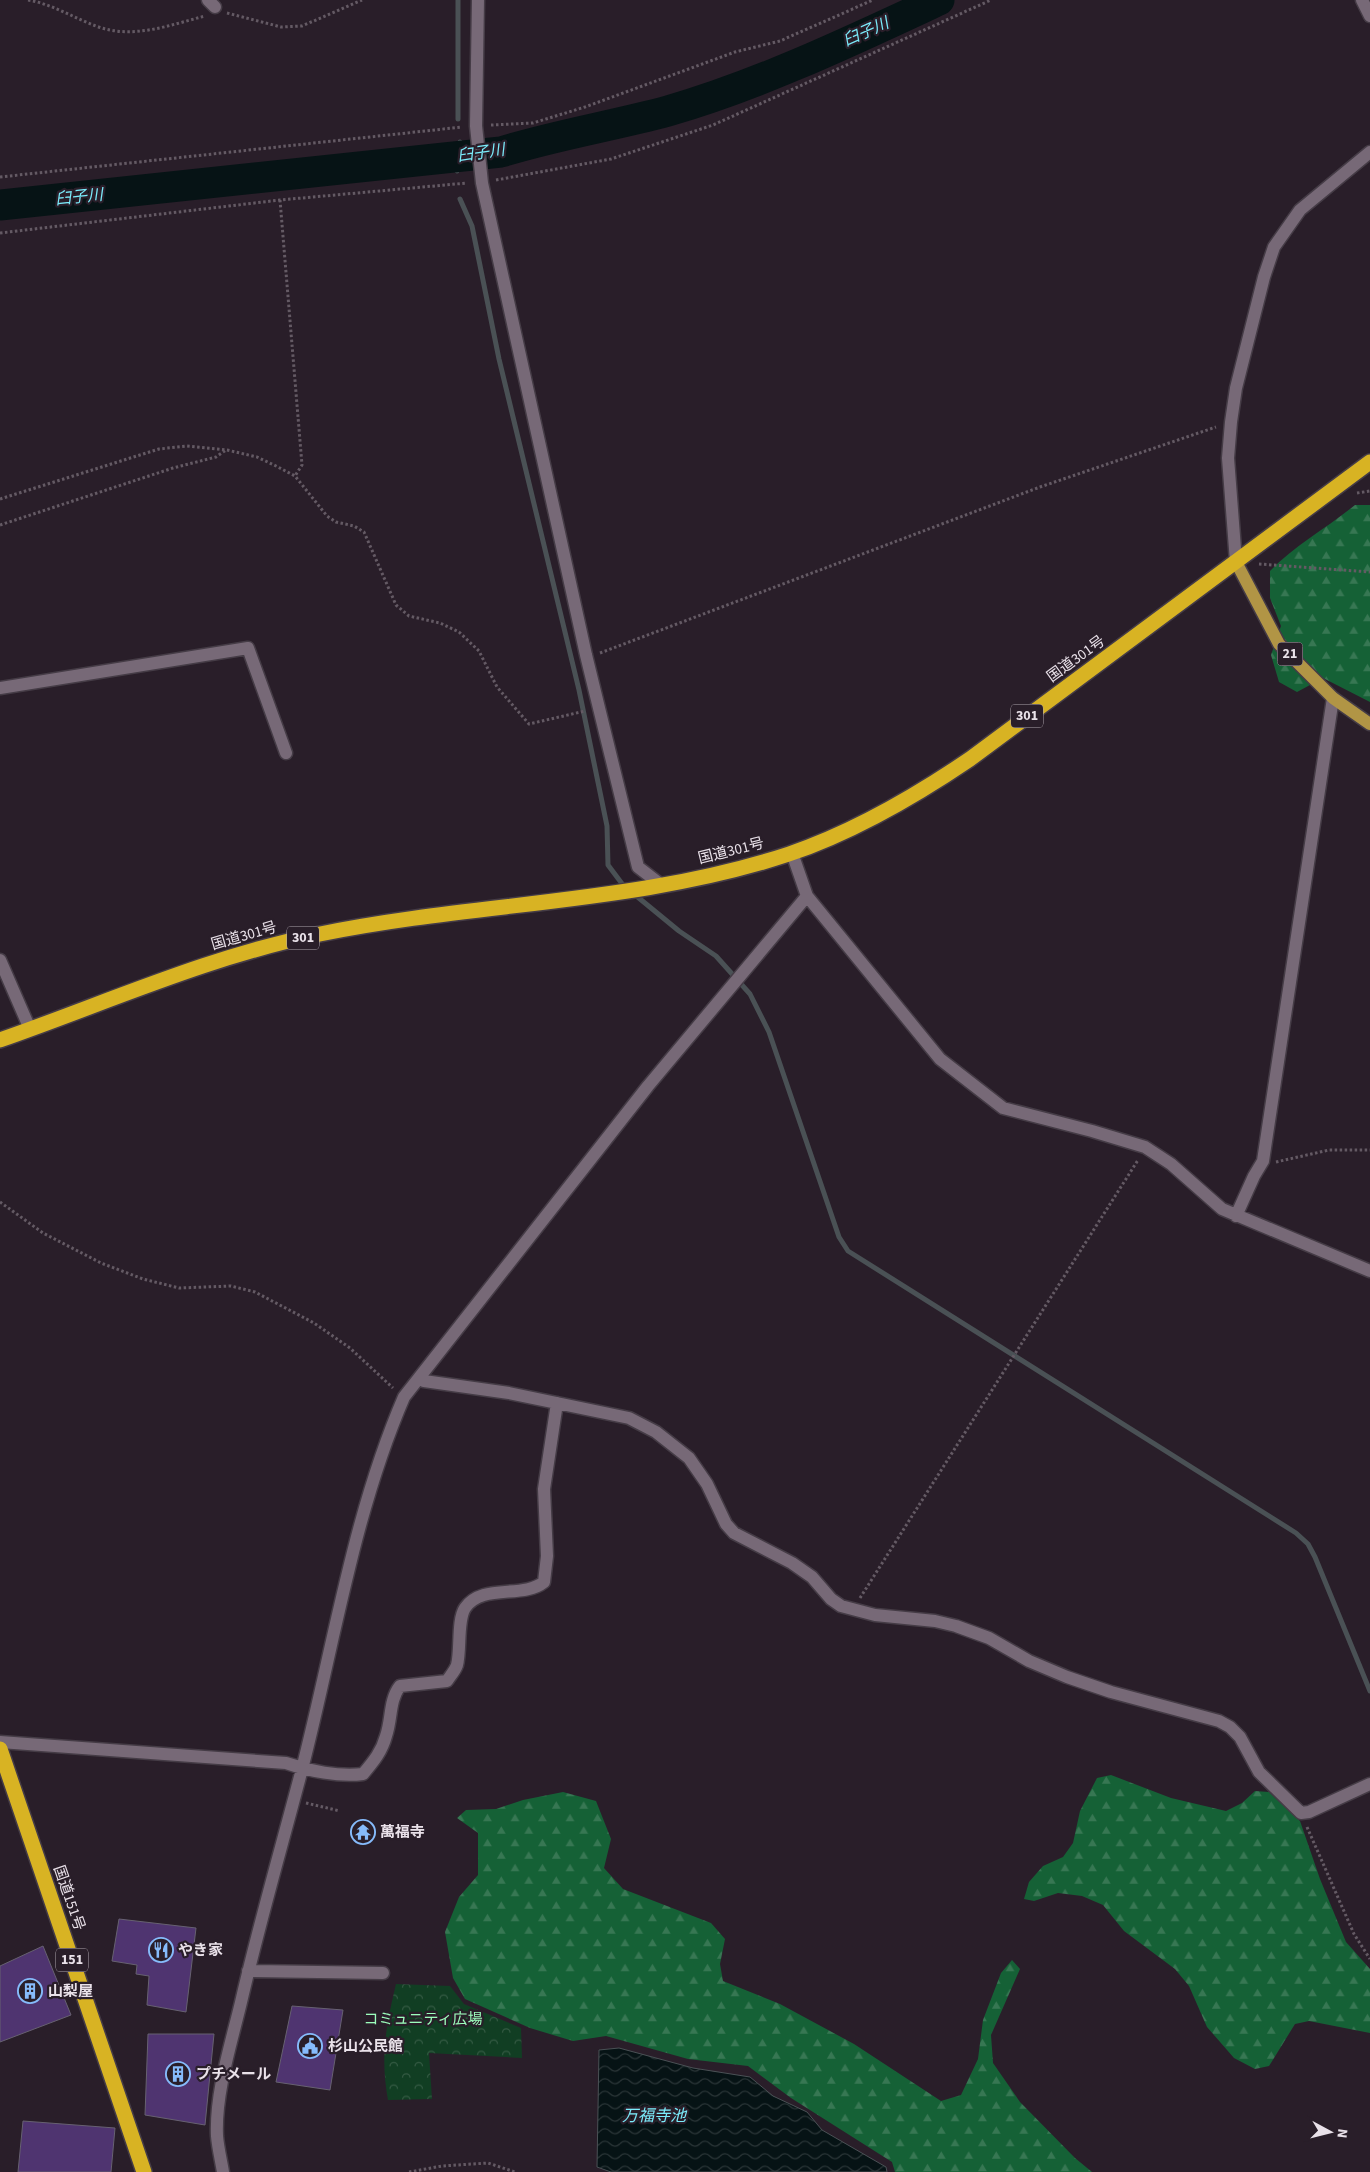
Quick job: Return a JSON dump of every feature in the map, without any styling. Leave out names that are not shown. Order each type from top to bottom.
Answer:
[{"type":"highway","name":"国道301号","points":[[0,1040],[240,953],[320,934],[392,922],[620,892],[742,868],[792,853],[856,826],[921,792],[970,758],[1370,462]]},
{"type":"highway","name":"国道151号","points":[[0,1749],[144,2172]]},
{"type":"main road","name":"21","points":[[1236,562],[1279,644],[1333,698],[1370,724]]},
{"type":"street","points":[[478,0],[476,131],[481,179],[586,655],[638,867],[660,884]]},
{"type":"street","points":[[1362,0],[1370,16]]},
{"type":"street","points":[[1236,562],[1228,458],[1231,422],[1240,369],[1264,277],[1274,247],[1300,210],[1370,152]]},
{"type":"street","points":[[0,688],[248,648],[286,753]]},
{"type":"street","points":[[1236,1216],[1263,1161],[1333,698]]},
{"type":"street","points":[[792,853],[807,896],[940,1059],[1003,1108],[1145,1147],[1171,1164],[1222,1209],[1370,1271]]},
{"type":"street","points":[[223,2172],[217,2136],[225,2069],[248,1971],[302,1769],[356,1541],[383,1444],[404,1397],[648,1086],[807,896]]},
{"type":"street","points":[[0,960],[30,1029]]},
{"type":"street","points":[[419,1378],[424,1381],[509,1393],[629,1418],[656,1432],[689,1458],[707,1484],[726,1524],[734,1533],[792,1563],[812,1577],[841,1606],[875,1615],[956,1626],[989,1638],[1029,1661],[1067,1677],[1111,1692],[1219,1721],[1230,1727],[1240,1737],[1263,1777],[1301,1813],[1310,1812],[1370,1784]]},
{"type":"street","points":[[0,1742],[286,1763],[302,1769],[352,1775],[363,1774],[379,1755],[387,1735],[394,1694],[400,1686],[447,1681],[457,1666],[464,1610],[471,1600],[491,1594],[536,1589],[544,1582],[548,1556],[544,1488],[558,1403]]},
{"type":"street","points":[[248,1971],[383,1973]]},
{"type":"path","points":[[28,0],[39,2],[99,27],[139,32],[206,15],[212,4],[229,14],[282,27],[302,26],[362,0]]},
{"type":"path","points":[[0,177],[476,131],[533,123],[637,89],[735,52],[780,41],[873,0]]},
{"type":"path","points":[[0,233],[280,200],[481,179],[611,159],[713,125],[991,0]]},
{"type":"path","points":[[280,200],[302,464],[295,476]]},
{"type":"path","points":[[586,655],[599,653],[1040,487],[1231,422]]},
{"type":"path","points":[[0,499],[159,449],[187,446],[227,450],[257,457],[295,476],[326,516],[336,522],[354,526],[364,532],[396,605],[409,616],[440,623],[459,632],[479,651],[497,687],[529,724],[576,714]]},
{"type":"path","points":[[0,525],[173,468],[216,457],[227,450]]},
{"type":"path","points":[[1236,562],[1370,572]]},
{"type":"path","points":[[855,1610],[860,1596],[1145,1147]]},
{"type":"path","points":[[1263,1161],[1277,1162],[1329,1150],[1370,1150]]},
{"type":"path","points":[[0,1202],[43,1233],[101,1263],[143,1279],[179,1288],[231,1286],[255,1292],[314,1323],[350,1348],[404,1397]]},
{"type":"path","points":[[294,1799],[340,1811]]},
{"type":"path","points":[[1301,1813],[1354,1934],[1370,1959]]},
{"type":"path","points":[[409,2172],[442,2166],[488,2162],[515,2172]]},
{"type":"green space","points":[[1355,505],[1370,505],[1370,702],[1323,678],[1297,692],[1279,682],[1271,655],[1281,626],[1270,598],[1270,571],[1300,545]]},
{"type":"green space","points":[[1111,1775],[1171,1798],[1226,1811],[1242,1803],[1255,1791],[1269,1792],[1300,1821],[1320,1879],[1346,1942],[1370,1969],[1370,2033],[1309,2021],[1295,2024],[1269,2066],[1255,2069],[1234,2058],[1207,2027],[1189,1986],[1175,1969],[1124,1931],[1103,1905],[1082,1896],[1058,1893],[1034,1901],[1024,1899],[1029,1882],[1043,1866],[1063,1857],[1073,1843],[1080,1811],[1097,1778]]},
{"type":"green space","points":[[563,1792],[596,1801],[611,1839],[604,1868],[623,1889],[711,1923],[725,1939],[720,1964],[723,1981],[780,2004],[854,2044],[941,2101],[961,2095],[978,2059],[983,2020],[1001,1973],[1012,1960],[1020,1969],[991,2035],[993,2063],[1020,2102],[1075,2158],[1092,2172],[895,2172],[892,2162],[791,2098],[748,2066],[688,2059],[606,2036],[573,2041],[530,2028],[465,1999],[453,1978],[445,1932],[459,1897],[478,1875],[478,1833],[457,1818],[466,1810],[496,1809],[523,1800]]},
{"type":"green space","name":"コミュニティ広場","points":[[396,1984],[450,1986],[464,2004],[521,2028],[522,2058],[429,2053],[432,2099],[388,2100],[384,2055],[389,2014]]},
{"type":"water","name":"万福寺池","points":[[619,2048],[693,2068],[750,2077],[773,2096],[807,2112],[822,2130],[886,2167],[887,2172],[611,2172],[597,2167],[599,2050]]},
{"type":"building","points":[[119,1919],[196,1928],[186,2012],[147,2005],[149,1976],[136,1974],[137,1965],[112,1961]]},
{"type":"building","name":"山梨屋","points":[[43,1946],[71,2015],[0,2042],[0,1966]]},
{"type":"building","name":"杉山公民館","points":[[292,2006],[343,2010],[330,2090],[276,2082]]},
{"type":"building","name":"プチメール","points":[[148,2034],[214,2034],[205,2125],[145,2115]]},
{"type":"building","points":[[23,2121],[115,2128],[111,2172],[18,2172]]},
{"type":"waterway","points":[[458,0],[458,119]]},
{"type":"waterway","name":"臼子川","points":[[0,205],[501,152],[668,111],[703,100],[805,61],[939,0]]},
{"type":"waterway","name":"臼子川","points":[[457,171],[460,142]]},
{"type":"waterway","points":[[460,199],[472,226],[499,359],[579,690],[607,826],[608,865],[623,885],[679,931],[716,956],[750,994],[769,1032],[839,1237],[848,1251],[1296,1533],[1308,1544],[1315,1557],[1370,1691]]},
{"type":"place","name":"萬福寺","points":[[363,1832]]},
{"type":"place","name":"やき家","points":[[161,1950]]},
{"type":"place","name":"山梨屋","points":[[30,1991]]},
{"type":"place","name":"杉山公民館","points":[[310,2046]]},
{"type":"place","name":"プチメール","points":[[178,2074]]}]
